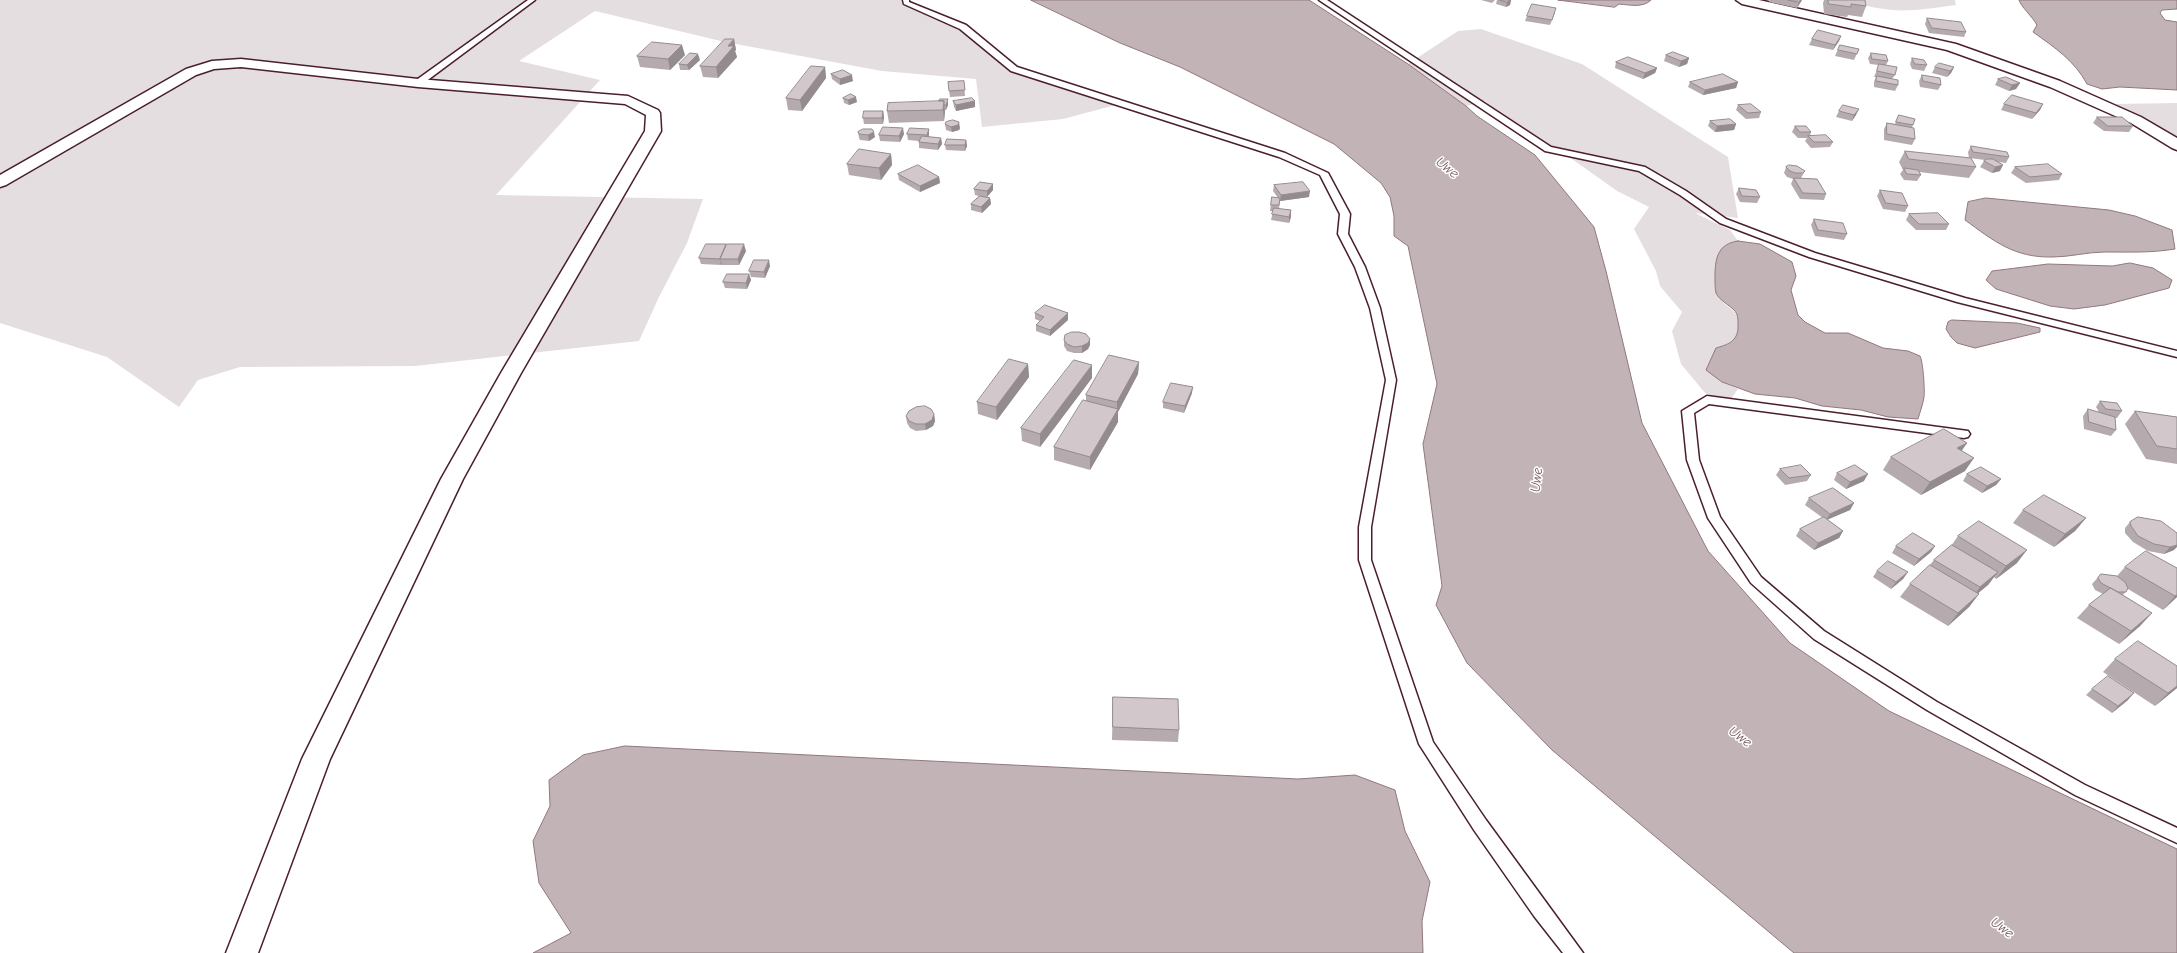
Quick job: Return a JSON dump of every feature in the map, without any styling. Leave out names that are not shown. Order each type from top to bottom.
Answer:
[{"type":"main road","points":[[1742,0],[1951,47],[2055,84],[2136,120],[2177,145]]},
{"type":"main road","points":[[0,182],[191,72],[212,65],[241,63],[418,83],[628,100],[653,113],[653,131],[511,373],[452,479],[316,759],[242,953]]},
{"type":"lane","points":[[418,83],[532,0]]},
{"type":"lane","points":[[906,0],[906,3],[963,27],[1014,69],[1282,155],[1324,173],[1345,214],[1343,234],[1360,267],[1375,308],[1391,380],[1365,527],[1365,560],[1426,744],[1480,825],[1536,904],[1574,953]]},
{"type":"lane","points":[[1322,0],[1548,149],[1642,169],[1683,193],[1723,221],[1848,266],[1961,300],[2177,354]]},
{"type":"lane","points":[[1964,434],[1707,400],[1688,411],[1693,460],[1714,518],[1756,580],[1818,635],[1932,706],[2080,790],[2177,836]]},
{"type":"shaded area","points":[[0,0],[906,0],[906,3],[963,27],[1014,69],[1123,103],[1063,119],[982,127],[976,79],[882,71],[725,42],[595,11],[519,61],[600,80],[496,195],[703,199],[687,243],[659,297],[639,341],[415,366],[240,367],[198,380],[179,407],[107,357],[0,323]]},
{"type":"shaded area","points":[[1848,0],[1955,0],[1956,5],[1914,10],[1889,10],[1863,5]]},
{"type":"shaded area","points":[[1481,29],[1582,64],[1728,157],[1738,218],[1695,213],[1730,230],[1738,241],[1721,249],[1717,259],[1715,271],[1715,286],[1717,293],[1720,299],[1736,314],[1739,327],[1737,337],[1725,345],[1716,348],[1722,382],[1738,389],[1729,402],[1705,393],[1681,364],[1672,331],[1682,312],[1660,286],[1656,271],[1634,229],[1649,207],[1617,191],[1572,159],[1525,133],[1485,101],[1466,106],[1408,64],[1458,31]]},
{"type":"shaded area","points":[[2177,103],[2177,146],[2116,104]]},
{"type":"water","name":"Uwe","points":[[1031,0],[1309,0],[1408,64],[1466,106],[1477,116],[1535,155],[1594,227],[1642,423],[1708,551],[1790,643],[1889,711],[2177,849],[2177,953],[1794,953],[1552,750],[1467,663],[1436,605],[1442,586],[1423,444],[1437,384],[1408,246],[1394,236],[1394,216],[1390,197],[1381,183],[1334,144],[1180,67],[1120,43]]},
{"type":"water","points":[[1558,0],[1651,0],[1648,3],[1640,5],[1619,4],[1615,7]]},
{"type":"water","points":[[2019,0],[2177,0],[2177,9],[2162,10],[2160,13],[2165,20],[2177,22],[2177,90],[2120,87],[2102,89],[2087,84],[2070,61],[2033,32],[2037,25]]},
{"type":"water","points":[[1986,198],[2109,210],[2135,216],[2172,230],[2175,249],[2149,252],[2098,252],[2059,257],[2039,257],[2027,255],[2005,247],[1965,220],[1968,202]]},
{"type":"water","points":[[1738,241],[1760,244],[1792,262],[1796,276],[1791,290],[1798,315],[1805,322],[1825,333],[1848,333],[1883,348],[1908,351],[1920,356],[1923,369],[1924,393],[1918,419],[1888,417],[1861,410],[1822,406],[1795,398],[1755,394],[1722,382],[1706,370],[1716,348],[1729,343],[1737,334],[1737,315],[1734,310],[1716,293],[1715,278],[1717,259],[1721,249],[1726,245]]},
{"type":"water","points":[[2130,263],[2153,268],[2172,280],[2169,288],[2105,305],[2074,309],[2050,306],[1996,289],[1986,280],[1992,271],[2048,264],[2112,266]]},
{"type":"water","points":[[1952,320],[2017,323],[2040,328],[2040,332],[1975,348],[1957,343],[1951,337],[1946,329],[1948,322]]},
{"type":"water","points":[[625,746],[1298,779],[1355,775],[1395,790],[1405,831],[1430,882],[1422,921],[1423,953],[533,953],[571,933],[539,883],[533,841],[550,806],[549,780],[583,755]]},
{"type":"building","points":[[1788,0],[1801,0],[1799,2]]},
{"type":"building","points":[[1828,0],[1865,0],[1866,6],[1851,4],[1851,7],[1829,4]]},
{"type":"building","points":[[1532,4],[1556,8],[1552,20],[1527,16]]},
{"type":"building","points":[[1927,18],[1961,22],[1966,32],[1932,28]]},
{"type":"building","points":[[1818,30],[1841,36],[1835,45],[1812,39]]},
{"type":"building","points":[[725,39],[734,39],[728,46],[734,46],[716,67],[700,66]]},
{"type":"building","points":[[652,42],[682,45],[668,59],[637,56]]},
{"type":"building","points":[[1840,45],[1859,49],[1857,54],[1838,50]]},
{"type":"building","points":[[1673,52],[1689,58],[1681,61],[1666,55]]},
{"type":"building","points":[[690,53],[698,54],[687,65],[679,64]]},
{"type":"building","points":[[1871,53],[1886,55],[1888,61],[1872,59]]},
{"type":"building","points":[[1628,57],[1657,68],[1645,73],[1616,62]]},
{"type":"building","points":[[1912,58],[1924,60],[1927,65],[1915,64]]},
{"type":"building","points":[[1939,63],[1954,67],[1950,71],[1935,67]]},
{"type":"building","points":[[1879,64],[1897,67],[1895,75],[1877,71]]},
{"type":"building","points":[[811,66],[825,67],[800,100],[786,98]]},
{"type":"building","points":[[843,70],[852,75],[840,79],[831,74]]},
{"type":"building","points":[[1723,74],[1738,82],[1705,90],[1690,82]]},
{"type":"building","points":[[1922,75],[1940,78],[1941,85],[1923,81]]},
{"type":"building","points":[[1877,76],[1898,80],[1898,85],[1876,81]]},
{"type":"building","points":[[2006,77],[2020,83],[2012,85],[1998,79]]},
{"type":"building","points":[[964,81],[965,90],[949,91],[948,82]]},
{"type":"building","points":[[851,94],[856,97],[848,100],[843,98]]},
{"type":"building","points":[[2012,95],[2043,104],[2036,113],[2004,104]]},
{"type":"building","points":[[972,98],[975,101],[956,105],[953,101]]},
{"type":"building","points":[[940,99],[948,99],[946,105],[944,105],[944,101],[939,101]]},
{"type":"building","points":[[944,101],[943,110],[887,111],[888,103]]},
{"type":"building","points":[[1751,104],[1761,112],[1748,113],[1738,105]]},
{"type":"building","points":[[1843,105],[1859,109],[1854,115],[1839,111]]},
{"type":"building","points":[[864,111],[883,111],[882,118],[863,118]]},
{"type":"building","points":[[1899,115],[1915,119],[1913,125],[1896,122]]},
{"type":"building","points":[[2097,117],[2122,117],[2133,126],[2108,126]]},
{"type":"building","points":[[1730,119],[1736,124],[1717,126],[1710,121]]},
{"type":"building","points":[[953,120],[959,122],[958,125],[951,127],[945,124],[946,122]]},
{"type":"building","points":[[1887,123],[1914,128],[1915,139],[1887,134]]},
{"type":"building","points":[[1795,126],[1806,126],[1811,132],[1800,132]]},
{"type":"building","points":[[883,127],[903,128],[899,136],[879,135]]},
{"type":"building","points":[[910,128],[929,129],[927,135],[907,134]]},
{"type":"building","points":[[863,129],[872,129],[874,132],[868,135],[859,134],[858,132]]},
{"type":"building","points":[[1826,135],[1833,142],[1814,142],[1808,136]]},
{"type":"building","points":[[922,136],[941,138],[938,144],[919,142]]},
{"type":"building","points":[[947,139],[966,140],[965,145],[945,145]]},
{"type":"building","points":[[1971,146],[2007,152],[2009,157],[1973,152]]},
{"type":"building","points":[[859,149],[891,154],[879,168],[847,164]]},
{"type":"building","points":[[1905,151],[1971,158],[1976,167],[1909,159]]},
{"type":"building","points":[[1987,159],[1993,159],[2003,165],[1995,167],[1984,161]]},
{"type":"building","points":[[2048,164],[2062,174],[2030,177],[2015,167]]},
{"type":"building","points":[[918,165],[939,177],[920,186],[898,174]]},
{"type":"building","points":[[1789,165],[1797,166],[1805,171],[1803,173],[1795,173],[1786,167]]},
{"type":"building","points":[[1904,168],[1918,170],[1921,175],[1907,174]]},
{"type":"building","points":[[1794,178],[1817,179],[1826,194],[1803,193]]},
{"type":"building","points":[[980,182],[993,184],[987,191],[974,189]]},
{"type":"building","points":[[1303,182],[1310,191],[1281,195],[1274,185]]},
{"type":"building","points":[[1739,188],[1756,190],[1760,197],[1742,196]]},
{"type":"building","points":[[1880,190],[1902,193],[1908,206],[1886,203]]},
{"type":"building","points":[[980,196],[990,198],[981,207],[971,204]]},
{"type":"building","points":[[1272,197],[1280,198],[1279,205],[1271,205]]},
{"type":"building","points":[[1274,208],[1291,210],[1289,217],[1272,214]]},
{"type":"building","points":[[1938,213],[1949,224],[1919,224],[1909,214]]},
{"type":"building","points":[[1814,219],[1843,223],[1847,234],[1818,230]]},
{"type":"building","points":[[706,244],[726,244],[720,259],[699,258]]},
{"type":"building","points":[[727,244],[744,244],[738,259],[720,259]]},
{"type":"building","points":[[754,260],[769,260],[764,272],[749,271]]},
{"type":"building","points":[[727,274],[749,274],[746,283],[723,282]]},
{"type":"building","points":[[1045,305],[1068,313],[1050,330],[1036,325],[1044,317],[1035,313]]},
{"type":"building","points":[[1072,332],[1086,334],[1090,339],[1088,343],[1082,346],[1074,347],[1067,344],[1064,340],[1065,335]]},
{"type":"building","points":[[1109,355],[1139,362],[1117,402],[1086,395]]},
{"type":"building","points":[[1009,359],[1028,364],[996,407],[977,402]]},
{"type":"building","points":[[1074,360],[1092,365],[1040,434],[1021,428]]},
{"type":"building","points":[[1171,383],[1193,387],[1185,406],[1163,402]]},
{"type":"building","points":[[1083,400],[1118,409],[1090,457],[1054,447]]},
{"type":"building","points":[[2100,401],[2117,403],[2122,411],[2106,409]]},
{"type":"building","points":[[925,406],[931,409],[934,414],[932,420],[925,424],[916,424],[909,421],[906,416],[909,411],[916,407]]},
{"type":"building","points":[[2088,409],[2115,417],[2116,430],[2089,422]]},
{"type":"building","points":[[2135,411],[2177,417],[2177,449],[2157,446]]},
{"type":"building","points":[[1944,429],[1967,443],[1957,448],[1974,458],[1930,482],[1891,457]]},
{"type":"building","points":[[1801,465],[1811,475],[1789,478],[1780,469]]},
{"type":"building","points":[[1855,465],[1868,474],[1850,482],[1837,473]]},
{"type":"building","points":[[1981,467],[2001,479],[1987,486],[1967,474]]},
{"type":"building","points":[[1833,488],[1854,503],[1830,514],[1809,498]]},
{"type":"building","points":[[2044,495],[2086,518],[2065,534],[2023,510]]},
{"type":"building","points":[[1824,517],[1843,531],[1818,543],[1800,529]]},
{"type":"building","points":[[2138,517],[2161,521],[2177,533],[2177,545],[2170,547],[2154,544],[2138,536],[2130,522]]},
{"type":"building","points":[[1979,521],[2027,550],[2006,566],[1958,536]]},
{"type":"building","points":[[1913,533],[1935,546],[1919,559],[1896,546]]},
{"type":"building","points":[[1952,545],[1998,572],[1980,587],[1934,560]]},
{"type":"building","points":[[2146,551],[2177,568],[2177,595],[2175,596],[2125,567]]},
{"type":"building","points":[[1888,561],[1908,572],[1896,582],[1877,571]]},
{"type":"building","points":[[1930,565],[1979,594],[1958,613],[1910,584]]},
{"type":"building","points":[[2101,574],[2117,576],[2125,582],[2128,588],[2126,592],[2118,592],[2101,583],[2098,578]]},
{"type":"building","points":[[2111,588],[2152,613],[2131,631],[2089,605]]},
{"type":"building","points":[[2138,641],[2177,666],[2177,686],[2168,693],[2115,659]]},
{"type":"building","points":[[2108,676],[2134,693],[2118,706],[2092,689]]},
{"type":"building","points":[[1113,697],[1178,699],[1179,730],[1113,727]]}]
